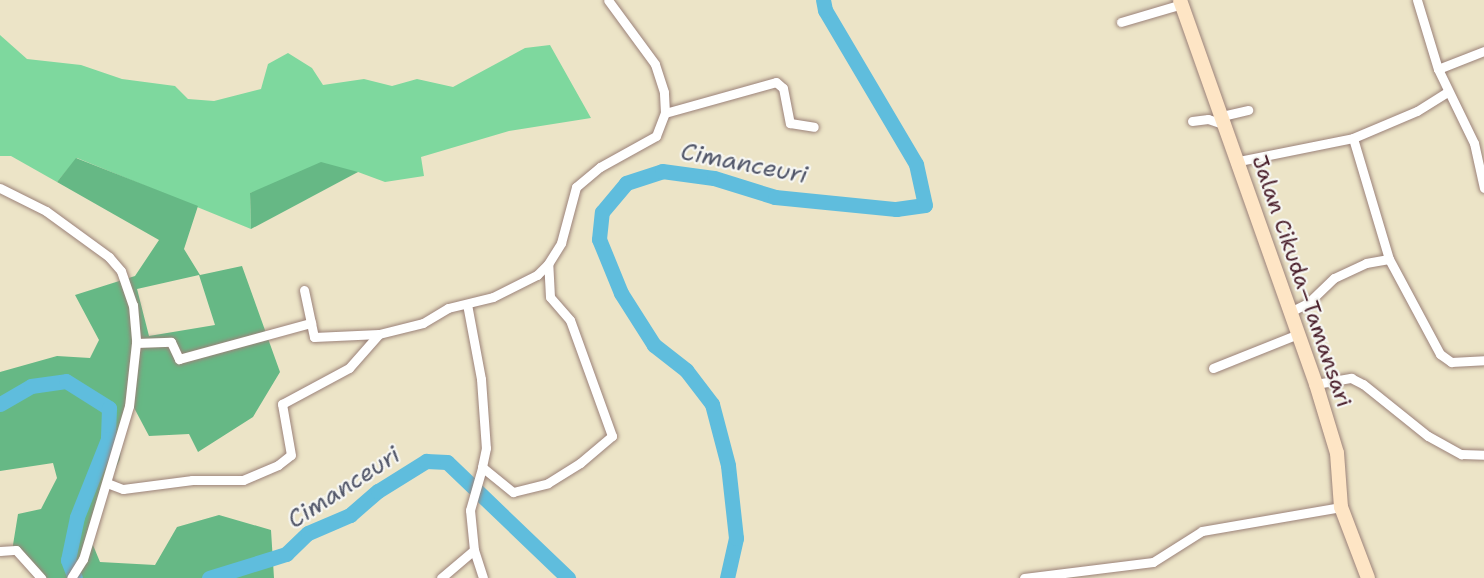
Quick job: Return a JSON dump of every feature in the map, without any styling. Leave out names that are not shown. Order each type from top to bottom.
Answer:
[{"type":"street","points":[[304,290],[314,337],[379,333],[423,323],[448,308],[467,304],[520,285],[548,264],[561,243],[576,187],[595,170],[656,136],[665,113],[664,92],[655,64],[608,0]]},
{"type":"street","points":[[1417,0],[1438,69],[1474,143],[1484,188]]},
{"type":"street","points":[[1121,22],[1181,2]]},
{"type":"street","name":"Jalan Cikuda–Tamansari","points":[[1181,2],[1316,384],[1337,453],[1341,507],[1368,578]]},
{"type":"street","points":[[1438,69],[1484,51]]},
{"type":"street","points":[[665,113],[776,82],[783,88],[790,123],[814,127]]},
{"type":"street","points":[[1239,161],[1353,138],[1417,111],[1448,92]]},
{"type":"street","points":[[1192,121],[1209,119],[1224,121],[1248,110]]},
{"type":"street","points":[[1353,138],[1389,259],[1440,354],[1451,362],[1484,360]]},
{"type":"street","points":[[0,188],[46,211],[110,257],[129,286],[136,343],[129,406],[83,559],[70,578]]},
{"type":"street","points":[[1290,312],[1308,303],[1334,278],[1366,263],[1389,259]]},
{"type":"street","points":[[467,304],[481,379],[486,448],[482,467],[513,492],[548,483],[580,463],[612,436],[570,320],[550,297],[548,264]]},
{"type":"street","points":[[136,343],[171,342],[179,359],[311,323]]},
{"type":"street","points":[[107,483],[123,489],[192,480],[243,480],[278,465],[291,455],[286,444],[289,430],[282,404],[349,368],[379,333]]},
{"type":"street","points":[[1213,369],[1298,334]]},
{"type":"street","points":[[1316,384],[1351,378],[1363,384],[1428,436],[1461,454],[1484,455]]},
{"type":"street","points":[[482,468],[470,510],[474,550],[483,578]]},
{"type":"street","points":[[1024,578],[1153,562],[1202,531],[1341,507]]},
{"type":"street","points":[[0,551],[16,550],[41,578]]},
{"type":"street","points":[[441,578],[474,550]]},
{"type":"green space","points":[[0,35],[27,59],[81,65],[122,79],[175,86],[188,99],[214,101],[261,89],[268,64],[288,53],[312,68],[323,85],[364,79],[392,86],[417,79],[453,87],[525,48],[550,45],[591,118],[509,131],[421,157],[424,176],[385,182],[358,172],[250,193],[251,229],[77,158],[57,182],[11,156],[0,156]]},
{"type":"green space","points":[[76,158],[198,206],[184,249],[200,275],[242,266],[280,372],[253,417],[198,452],[189,434],[149,436],[132,404],[124,408],[120,459],[88,533],[100,562],[155,565],[177,527],[219,515],[271,530],[274,578],[37,578],[12,551],[18,514],[41,509],[57,478],[53,463],[0,471],[0,372],[57,356],[90,358],[99,340],[75,295],[135,276],[159,240],[57,182]],"holes":[[[199,275],[215,325],[149,336],[137,289]]]},
{"type":"green space","points":[[321,162],[358,172],[251,229],[250,193]]},
{"type":"waterway","name":"Cimanceuri","points":[[727,578],[736,538],[728,465],[712,404],[686,370],[654,345],[621,293],[599,239],[602,212],[626,183],[662,171],[714,178],[775,197],[896,209],[925,205],[916,164],[825,10],[823,0]]},
{"type":"waterway","name":"Cimanceuri","points":[[0,404],[31,386],[66,381],[109,408],[108,439],[77,517],[68,560],[75,578]]},
{"type":"waterway","name":"Cimanceuri","points":[[209,578],[286,554],[308,533],[350,515],[378,491],[426,461],[447,462],[568,578]]}]
